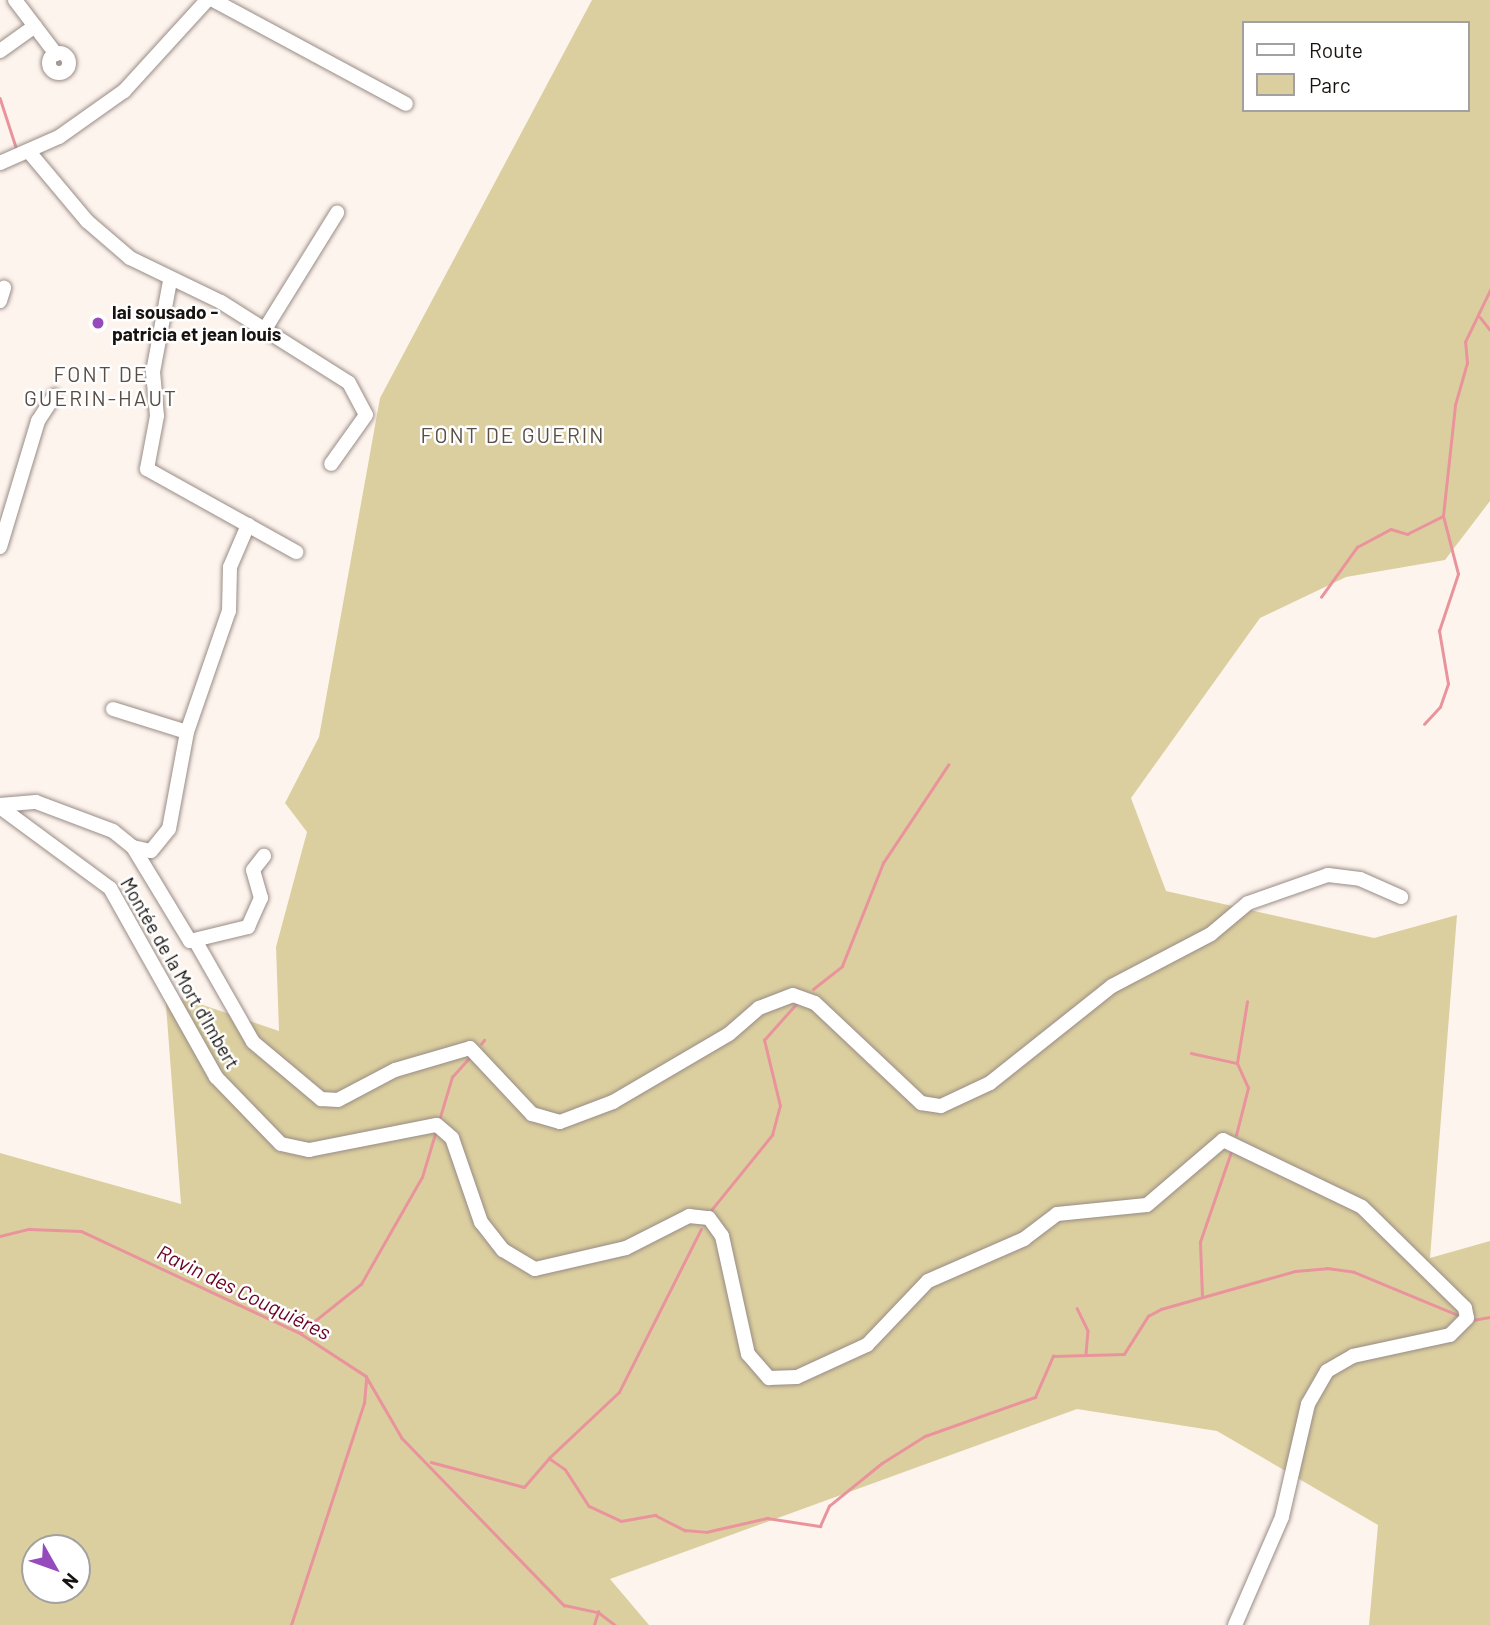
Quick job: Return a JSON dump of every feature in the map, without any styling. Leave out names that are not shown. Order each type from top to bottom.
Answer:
[{"type":"street","points":[[15,0],[56,54]]},
{"type":"street","points":[[0,163],[30,153],[124,91],[208,0]]},
{"type":"street","points":[[213,0],[406,104]]},
{"type":"street","points":[[0,51],[35,26]]},
{"type":"street","points":[[30,153],[106,240],[170,281],[265,329],[335,370],[365,406],[362,426],[331,464]]},
{"type":"street","points":[[265,329],[337,213]]},
{"type":"street","points":[[170,281],[153,372],[157,416],[147,469],[296,552]]},
{"type":"street","points":[[0,547],[38,421],[54,396]]},
{"type":"street","points":[[0,806],[29,802],[80,815],[133,847],[148,852],[164,839],[187,732],[229,611],[230,567],[248,525]]},
{"type":"street","points":[[113,709],[187,732]]},
{"type":"street","name":"Montée de la Mort d'Imbert","points":[[0,806],[110,888],[216,1077],[281,1144],[309,1150],[437,1125],[452,1138],[486,1230],[514,1259],[535,1269],[626,1248],[689,1216],[709,1218],[722,1236],[748,1354],[769,1378],[797,1377],[867,1345],[928,1281],[1024,1240],[1057,1214],[1147,1205],[1223,1140],[1362,1208],[1465,1308],[1458,1331],[1353,1356],[1327,1371],[1308,1404],[1282,1517],[1235,1625]]},
{"type":"street","points":[[133,847],[183,934],[196,942],[253,1042],[321,1099],[338,1100],[395,1070],[465,1048],[478,1052],[533,1114],[560,1122],[613,1102],[729,1034],[760,1008],[793,995],[815,1003],[921,1103],[941,1107],[1000,1077],[1034,1042],[1112,986],[1211,934],[1248,903],[1328,876],[1360,879],[1401,897]]},
{"type":"street","points":[[196,942],[248,927],[261,898],[253,870],[264,856]]},
{"type":"green space","points":[[592,0],[1490,0],[1490,501],[1445,560],[1346,577],[1260,618],[1131,798],[1166,891],[1374,938],[1457,915],[1430,1258],[1490,1241],[1490,1625],[1369,1625],[1378,1525],[1217,1431],[1077,1409],[610,1579],[649,1625],[0,1625],[0,1153],[181,1204],[165,992],[279,1031],[276,947],[307,832],[285,803],[319,737],[380,398]]},
{"type":"waterway","points":[[0,98],[16,147]]},
{"type":"waterway","points":[[1424,724],[1440,707],[1448,684],[1439,631],[1458,574],[1443,516],[1455,405],[1467,363],[1465,342],[1490,290]]},
{"type":"waterway","points":[[1480,317],[1490,330]]},
{"type":"waterway","points":[[1321,597],[1357,547],[1391,529],[1407,534],[1443,516]]},
{"type":"waterway","points":[[813,989],[842,966],[883,863],[948,765]]},
{"type":"waterway","points":[[1236,1135],[1248,1088],[1237,1063],[1247,1002]]},
{"type":"waterway","points":[[708,1214],[772,1135],[780,1106],[764,1040],[797,1003]]},
{"type":"waterway","points":[[481,1044],[484,1040]]},
{"type":"waterway","points":[[1191,1053],[1237,1063]]},
{"type":"waterway","points":[[440,1117],[452,1077],[470,1057]]},
{"type":"waterway","points":[[301,1332],[361,1284],[422,1177],[435,1134]]},
{"type":"waterway","points":[[1202,1297],[1200,1242],[1232,1149]]},
{"type":"waterway","name":"Ravin des Couquiéres","points":[[0,1236],[29,1229],[81,1231],[300,1333],[366,1376],[402,1438],[564,1605],[598,1612],[615,1625]]},
{"type":"waterway","points":[[549,1458],[619,1392],[701,1229]]},
{"type":"waterway","points":[[431,1462],[524,1487],[549,1458],[565,1469],[589,1506],[621,1521],[655,1515],[685,1530],[706,1532],[767,1518],[820,1526],[829,1506],[882,1463],[925,1436],[1035,1397],[1053,1356],[1124,1354],[1148,1316],[1161,1309],[1295,1271],[1327,1268],[1354,1272],[1460,1316]]},
{"type":"waterway","points":[[1077,1308],[1088,1331],[1086,1353]]},
{"type":"waterway","points":[[1473,1320],[1490,1317]]},
{"type":"waterway","points":[[291,1625],[364,1403],[366,1378]]},
{"type":"waterway","points":[[594,1625],[598,1612]]},
{"type":"place","name":"lai sousado - patricia et jean louis","points":[[98,323]]},
{"type":"district","name":"FONT DE GUERIN-HAUT","points":[[101,386]]},
{"type":"district","name":"FONT DE GUERIN","points":[[513,435]]}]
